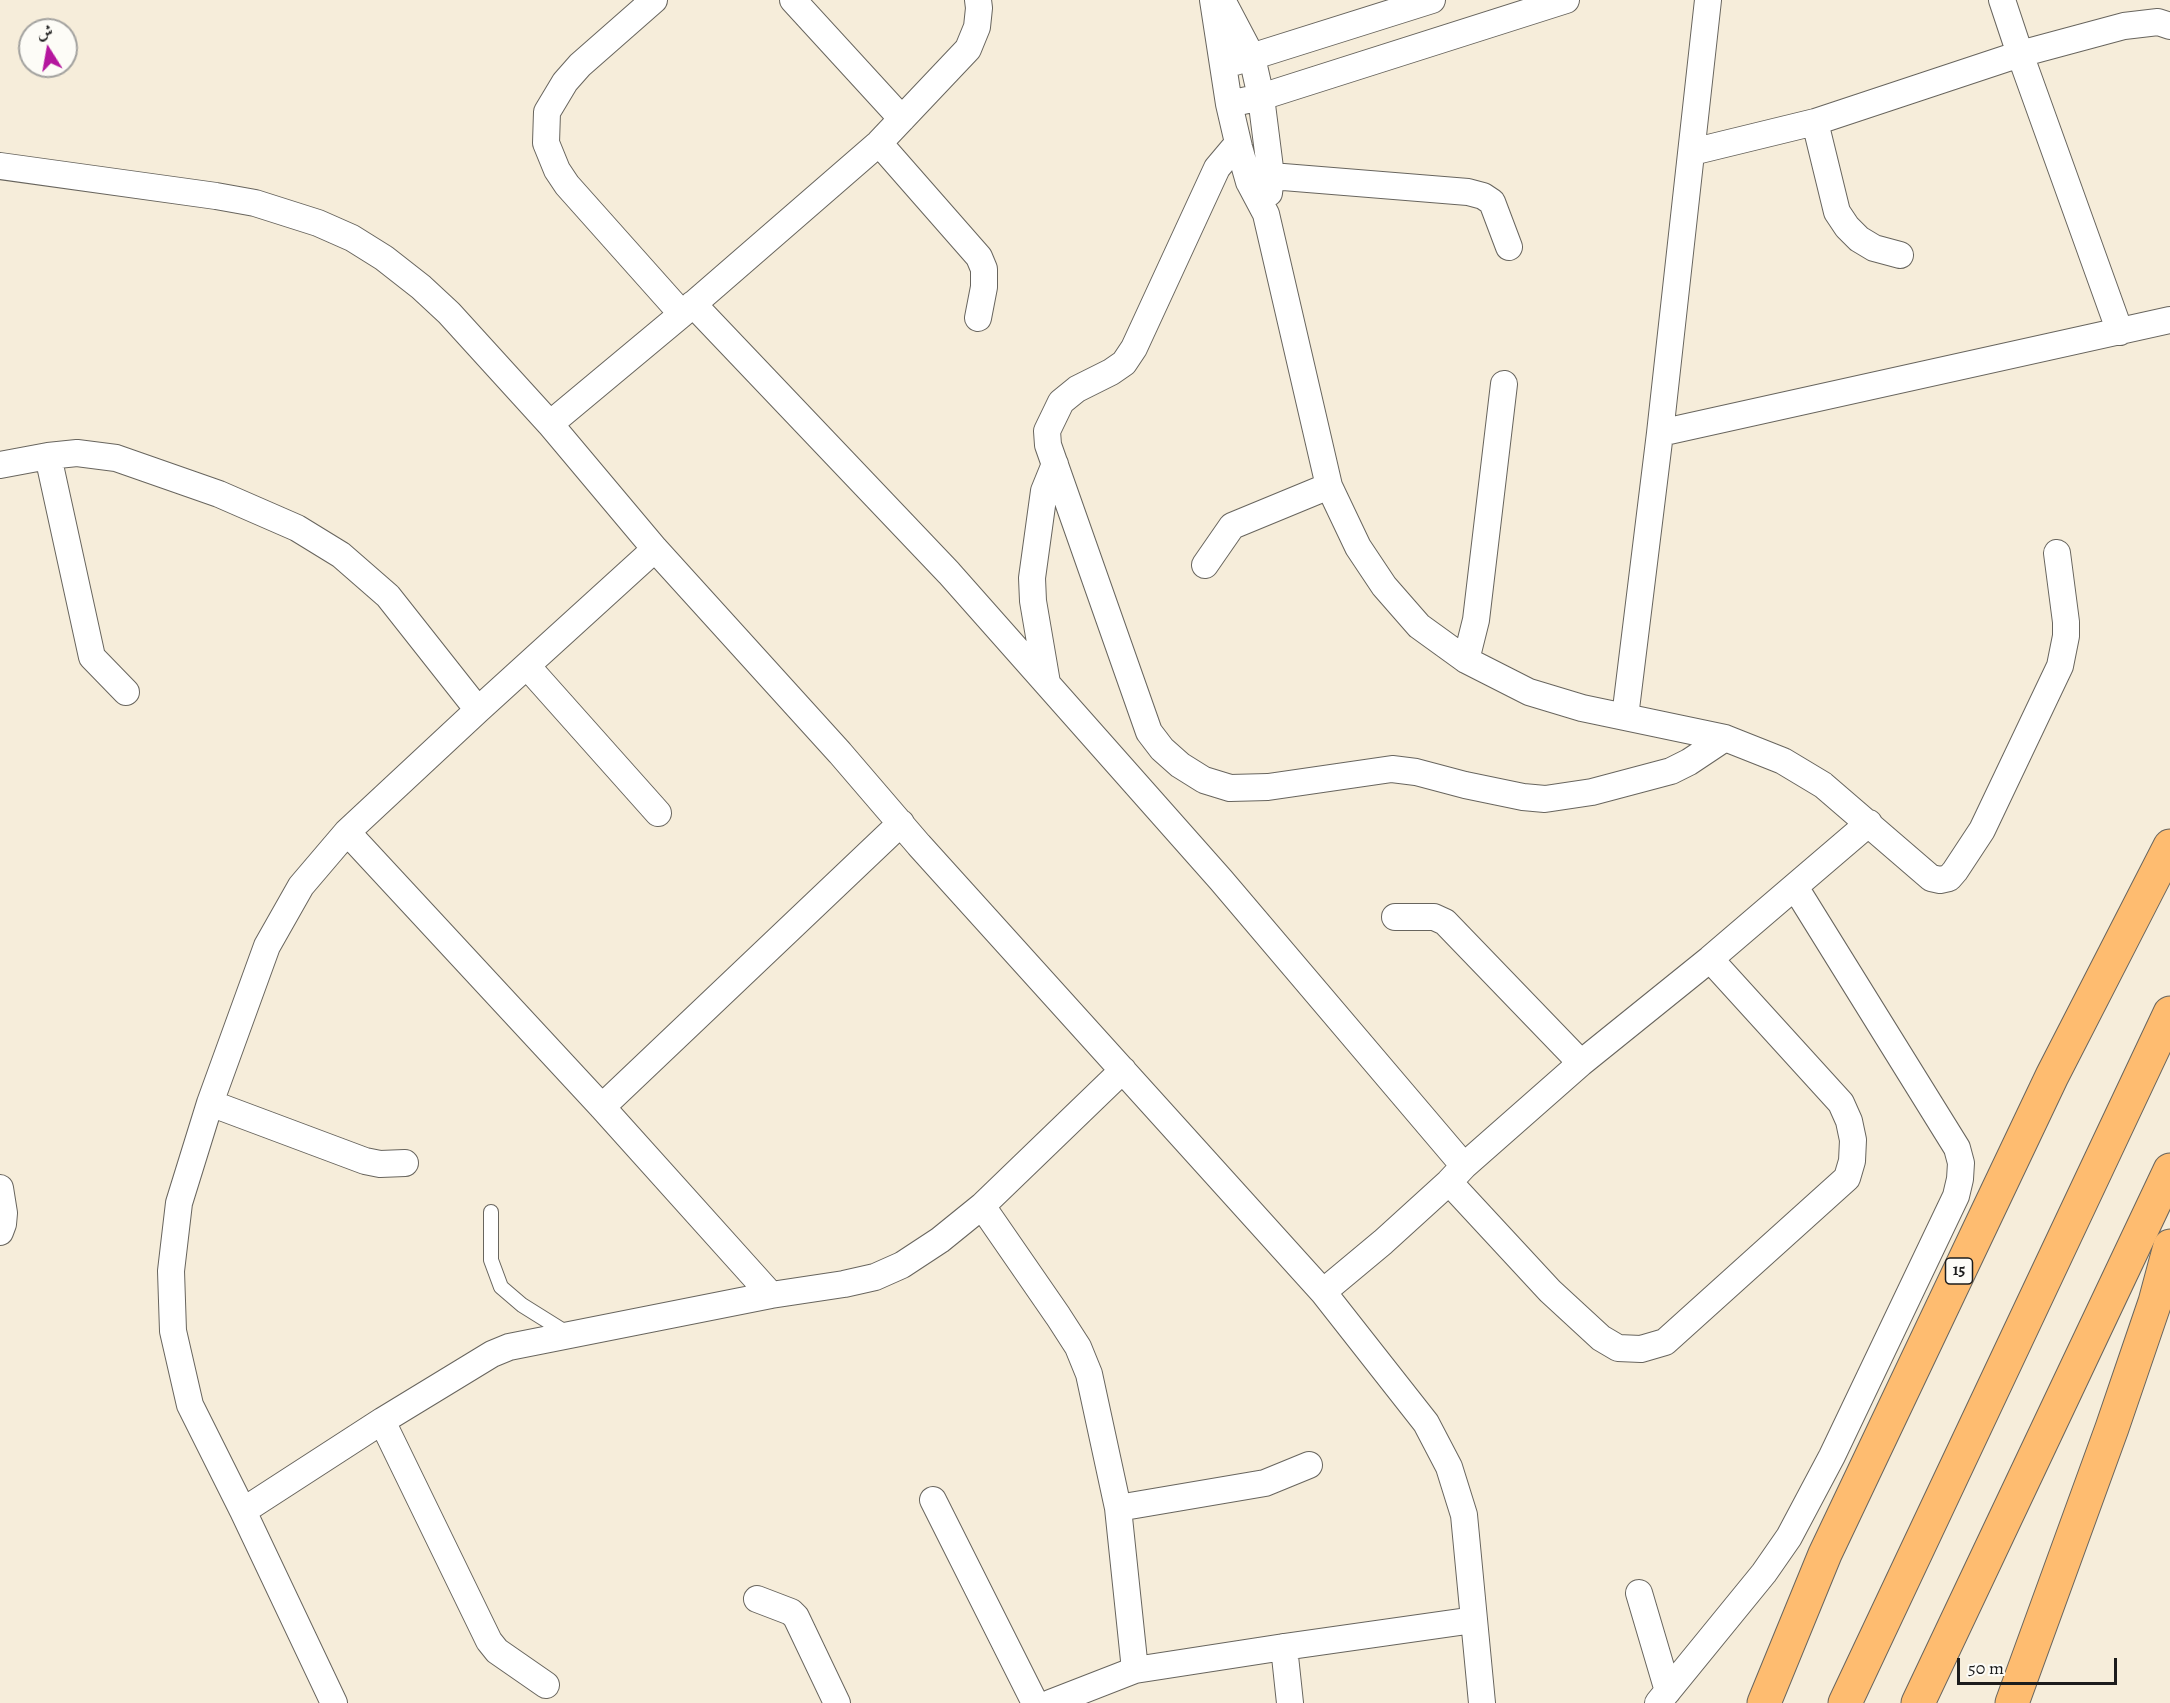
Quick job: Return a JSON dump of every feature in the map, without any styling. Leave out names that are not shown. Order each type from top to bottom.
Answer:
[{"type":"highway","name":"15","points":[[1764,1703],[1825,1554],[2047,1087],[2170,846]]},
{"type":"highway","points":[[1845,1703],[2170,1013]]},
{"type":"highway","points":[[1918,1703],[2170,1170]]},
{"type":"highway","points":[[2012,1703],[2112,1428],[2155,1302],[2170,1246]]},
{"type":"street","points":[[654,0],[580,65],[555,96],[547,112],[546,142],[556,170],[567,185],[687,309],[949,573],[1221,880],[1550,1291],[1600,1338],[1618,1348],[1641,1348],[1665,1342],[1847,1178],[1852,1161],[1851,1131],[1841,1102],[1710,959]]},
{"type":"street","points":[[793,0],[902,119]]},
{"type":"street","points":[[550,424],[879,143],[968,49],[977,27],[978,0]]},
{"type":"street","points":[[1213,0],[1229,104],[1239,147],[1260,179]]},
{"type":"street","points":[[1222,0],[1252,57],[1261,97],[1260,179],[1266,214],[1329,486],[1358,547],[1384,586],[1419,626],[1466,660],[1529,692],[1582,708],[1725,738],[1783,761],[1823,785],[1931,878],[1941,880],[1949,878],[1955,871],[1982,830],[2060,666],[2066,636],[2066,622],[2057,554]]},
{"type":"street","points":[[1223,65],[1432,0]]},
{"type":"street","points":[[1229,104],[1261,97],[1566,0]]},
{"type":"street","points":[[1625,717],[1660,433],[1708,0]]},
{"type":"street","points":[[2002,0],[2120,332]]},
{"type":"street","points":[[1692,152],[1815,122],[2020,54],[2124,26],[2158,22],[2170,26]]},
{"type":"street","points":[[1815,122],[1838,212],[1847,227],[1859,239],[1874,248],[1900,255]]},
{"type":"street","points":[[879,143],[979,257],[984,269],[984,287],[978,318]]},
{"type":"street","points":[[1239,147],[1233,149],[1217,168],[1134,348],[1124,363],[1112,372],[1077,389],[1061,402],[1052,416],[1047,431],[1048,445],[1149,732],[1162,749],[1204,780],[1230,788],[1268,787],[1392,769],[1416,772],[1523,797],[1545,799],[1592,792],[1671,771],[1725,738]]},
{"type":"street","points":[[0,166],[216,196],[255,203],[318,223],[352,238],[384,258],[449,313],[550,424],[655,549],[1323,1292],[1426,1423],[1449,1467],[1464,1515],[1482,1703]]},
{"type":"street","points":[[1260,179],[1468,192],[1483,196],[1492,202],[1509,247]]},
{"type":"street","points":[[1660,433],[2170,320]]},
{"type":"street","points":[[1466,660],[1476,620],[1504,384]]},
{"type":"street","points":[[0,465],[48,456],[77,453],[98,454],[134,463],[219,494],[297,528],[326,545],[388,597],[478,710]]},
{"type":"street","points":[[48,456],[92,657],[126,692]]},
{"type":"street","points":[[1047,684],[1033,601],[1032,578],[1044,490],[1055,464]]},
{"type":"street","points":[[1205,565],[1232,526],[1329,486]]},
{"type":"street","points":[[334,1703],[190,1405],[173,1331],[171,1271],[179,1203],[210,1103],[267,946],[301,886],[347,832],[655,549]]},
{"type":"street","points":[[527,666],[658,813]]},
{"type":"street","points":[[1323,1292],[1581,1063],[1710,959],[1869,823]]},
{"type":"street","points":[[602,1107],[901,824]]},
{"type":"street","points":[[347,832],[602,1107],[771,1295]]},
{"type":"street","points":[[1663,1697],[1764,1573],[1789,1537],[1832,1456],[1956,1196],[1960,1179],[1961,1163],[1958,1148],[1795,886]]},
{"type":"street","points":[[1395,917],[1434,917],[1445,922],[1581,1063]]},
{"type":"street","points":[[243,1511],[382,1421],[492,1354],[509,1347],[771,1295],[844,1284],[874,1277],[902,1265],[940,1240],[982,1206],[1123,1070]]},
{"type":"street","points":[[210,1103],[364,1161],[380,1164],[405,1163]]},
{"type":"street","points":[[0,1188],[4,1213],[0,1232]]},
{"type":"street","points":[[982,1206],[1078,1347],[1089,1374],[1118,1508],[1135,1670]]},
{"type":"street","points":[[382,1421],[489,1641],[497,1651],[546,1685]]},
{"type":"street","points":[[1118,1508],[1265,1483],[1309,1465]]},
{"type":"street","points":[[933,1500],[1035,1703]]},
{"type":"street","points":[[1639,1593],[1663,1697]]},
{"type":"street","points":[[757,1599],[791,1612],[796,1617],[837,1703]]},
{"type":"street","points":[[1050,1703],[1135,1670],[1474,1620]]},
{"type":"street","points":[[1284,1647],[1290,1703]]},
{"type":"lane","points":[[490,1212],[492,1260],[501,1287],[522,1305],[572,1336]]}]
